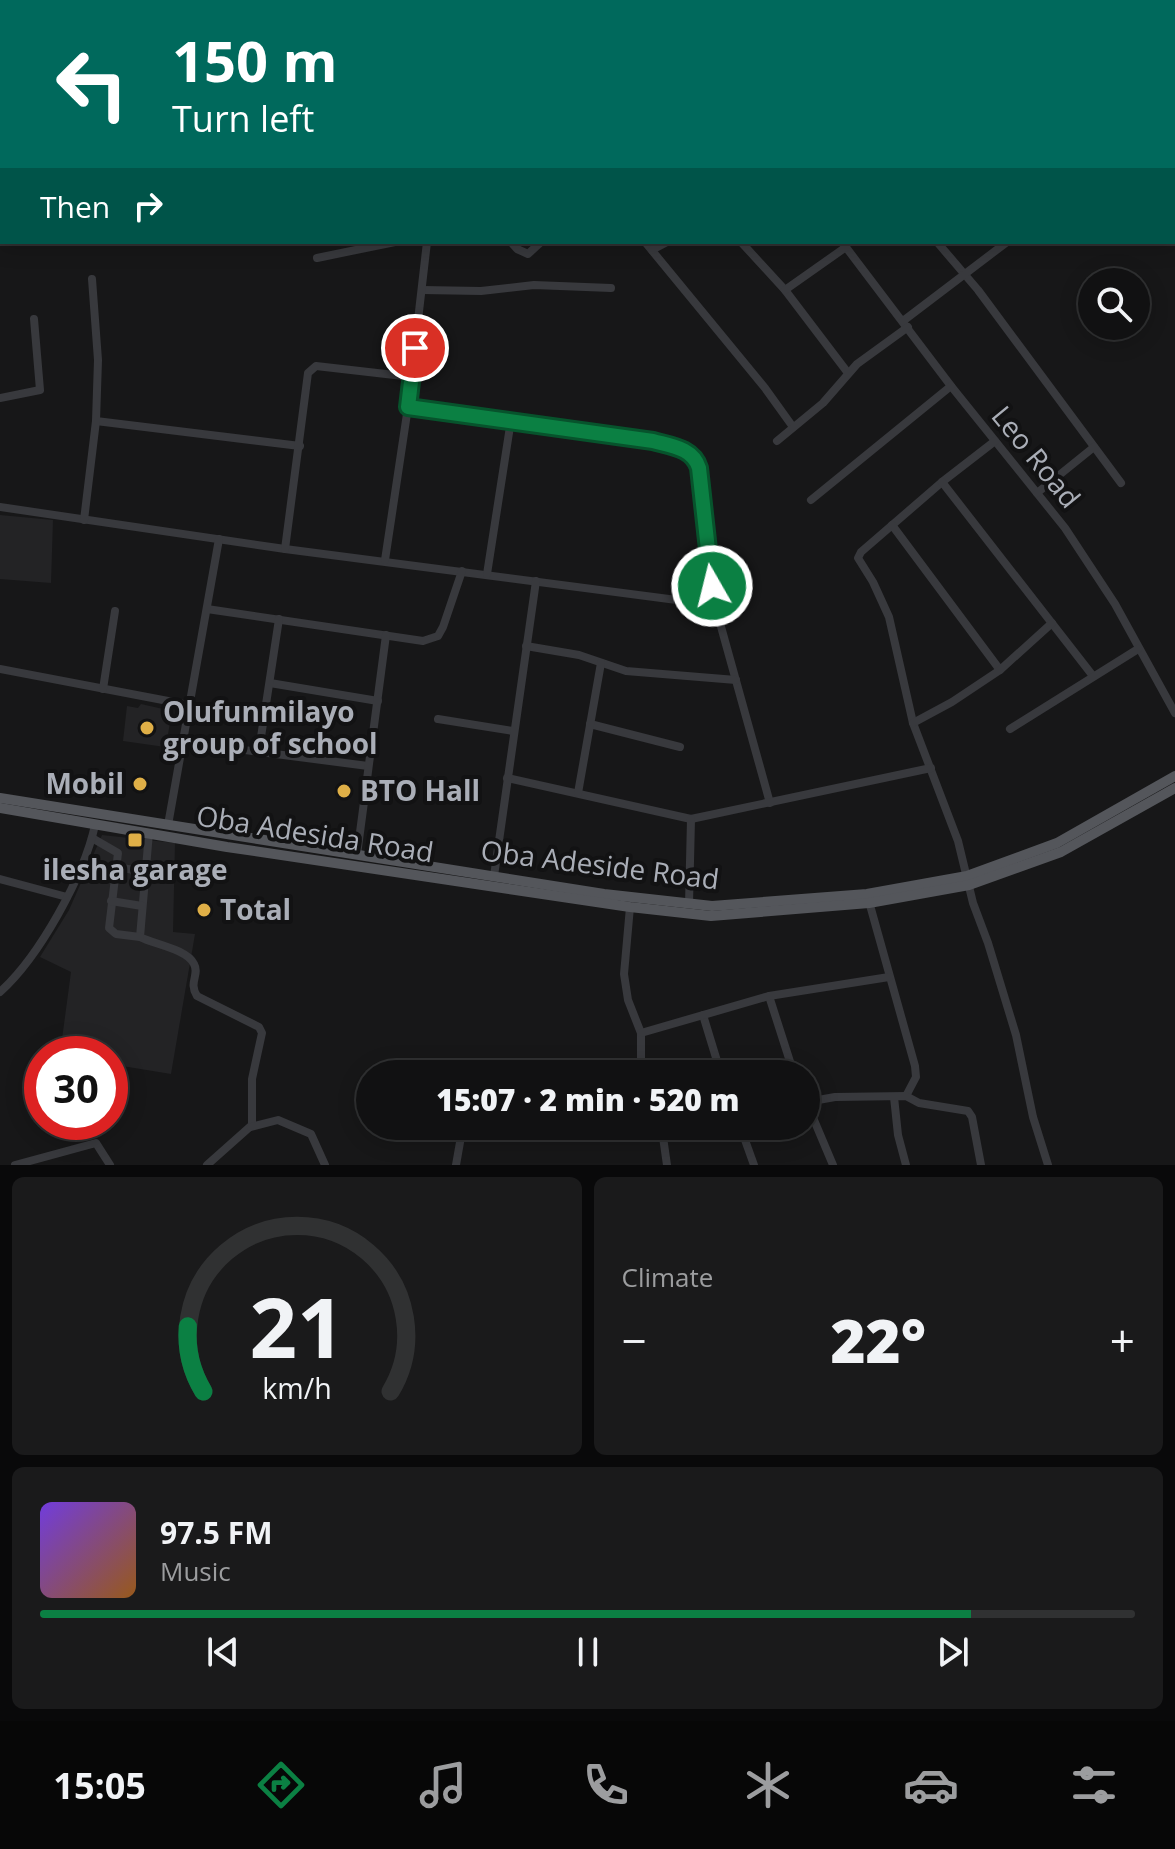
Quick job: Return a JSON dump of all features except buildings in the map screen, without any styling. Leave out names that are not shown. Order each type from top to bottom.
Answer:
[{"type":"main road","points":[[968,881],[1057,843],[1175,776]]},
{"type":"main road","name":"Oba Adesida Road","points":[[0,808],[149,833],[333,856],[511,884],[630,907],[711,916],[868,899],[968,881],[1061,852],[1175,788]]},
{"type":"main road","name":"Oba Adeside Road","points":[[0,798],[333,856],[357,855],[494,876],[511,884],[689,904],[868,899]]},
{"type":"street","points":[[317,258],[385,244]]},
{"type":"street","points":[[385,560],[412,377],[427,244]]},
{"type":"street","points":[[513,244],[528,254],[539,244]]},
{"type":"street","points":[[647,244],[793,427]]},
{"type":"street","points":[[652,250],[663,244]]},
{"type":"street","points":[[743,244],[785,290],[848,373]]},
{"type":"street","points":[[785,290],[844,244]]},
{"type":"street","name":"Leo Road","points":[[844,244],[1092,567],[1175,713]]},
{"type":"street","points":[[939,244],[965,274],[1121,483]]},
{"type":"street","points":[[777,441],[834,393],[848,373],[1004,244]]},
{"type":"street","points":[[84,520],[96,421],[98,360],[92,279]]},
{"type":"street","points":[[422,290],[481,291],[534,285],[611,288]]},
{"type":"street","points":[[0,398],[40,390],[34,319]]},
{"type":"street","points":[[285,549],[311,368],[316,366],[412,377]]},
{"type":"street","points":[[811,500],[951,386]]},
{"type":"street","points":[[408,407],[653,441],[683,450],[696,458],[715,605],[770,803]]},
{"type":"street","points":[[487,574],[511,420]]},
{"type":"street","points":[[96,421],[300,446]]},
{"type":"street","points":[[995,441],[942,482],[861,552],[858,558],[889,617],[913,723],[953,826],[1008,1009],[1033,1117],[1048,1165]]},
{"type":"street","points":[[1037,493],[1094,447]]},
{"type":"street","points":[[942,482],[1093,676]]},
{"type":"street","points":[[0,507],[285,549],[715,605]]},
{"type":"street","points":[[892,525],[1000,670]]},
{"type":"street","points":[[168,825],[219,539]]},
{"type":"street","points":[[207,609],[423,641],[438,636],[462,571]]},
{"type":"street","points":[[494,876],[536,581]]},
{"type":"street","points":[[103,689],[115,611]]},
{"type":"street","points":[[259,750],[279,619]]},
{"type":"street","points":[[913,723],[1000,670],[1052,623]]},
{"type":"street","points":[[357,855],[386,635]]},
{"type":"street","points":[[526,646],[579,655],[626,671],[736,680]]},
{"type":"street","points":[[1010,729],[1138,649]]},
{"type":"street","points":[[578,793],[601,663]]},
{"type":"street","points":[[0,669],[189,705]]},
{"type":"street","points":[[270,683],[378,701]]},
{"type":"street","points":[[438,719],[513,731]]},
{"type":"street","points":[[590,724],[680,747]]},
{"type":"street","points":[[183,742],[368,766]]},
{"type":"street","points":[[507,778],[691,819],[931,768]]},
{"type":"street","points":[[689,904],[691,819]]},
{"type":"street","points":[[0,992],[30,959],[67,897],[95,825]]},
{"type":"street","points":[[140,937],[149,833]]},
{"type":"street","points":[[92,838],[117,851],[108,924],[111,932],[140,937],[192,961],[195,969],[193,987],[197,996],[261,1029],[261,1044],[252,1079],[251,1127]]},
{"type":"street","points":[[116,867],[146,872]]},
{"type":"street","points":[[0,879],[67,897]]},
{"type":"street","points":[[868,899],[915,1066],[916,1077],[906,1096]]},
{"type":"street","points":[[111,901],[142,906]]},
{"type":"street","points":[[630,907],[624,974],[628,1000],[641,1033],[641,1060]]},
{"type":"street","points":[[641,1033],[769,996],[889,977]]},
{"type":"street","points":[[769,996],[790,1060]]},
{"type":"street","points":[[703,1015],[717,1060]]},
{"type":"street","points":[[820,1099],[906,1096],[919,1103],[968,1111],[972,1117],[981,1165]]},
{"type":"street","points":[[894,1097],[898,1135],[906,1165]]},
{"type":"street","points":[[207,1165],[251,1127],[278,1120],[311,1134],[325,1165]]},
{"type":"street","points":[[820,1134],[833,1165]]},
{"type":"street","points":[[456,1165],[460,1140]]},
{"type":"street","points":[[663,1140],[667,1165]]},
{"type":"street","points":[[745,1140],[754,1165]]},
{"type":"street","points":[[15,1165],[96,1143],[110,1165]]},
{"type":"shaded area","points":[[0,515],[53,520],[51,583],[0,579]]},
{"type":"shaded area","name":"Olufunmilayo group of school","points":[[141,704],[172,711],[168,734],[174,736],[172,748],[123,741],[127,706],[138,708]]},
{"type":"shaded area","name":"ilesha garage","points":[[102,835],[175,843],[173,932],[195,934],[171,1074],[128,1067],[128,1036],[62,1036],[71,972],[40,957],[69,910]]},
{"type":"place","name":"Olufunmilayo group of school","points":[[147,728]]},
{"type":"place","name":"Mobil","points":[[140,784]]},
{"type":"place","name":"BTO Hall","points":[[344,791]]},
{"type":"place","name":"ilesha garage","points":[[135,840]]},
{"type":"place","name":"Total","points":[[204,910]]},
{"type":"route","points":[[415,348],[408,407],[653,441],[690,453],[696,458],[699,468],[712,586]]}]
